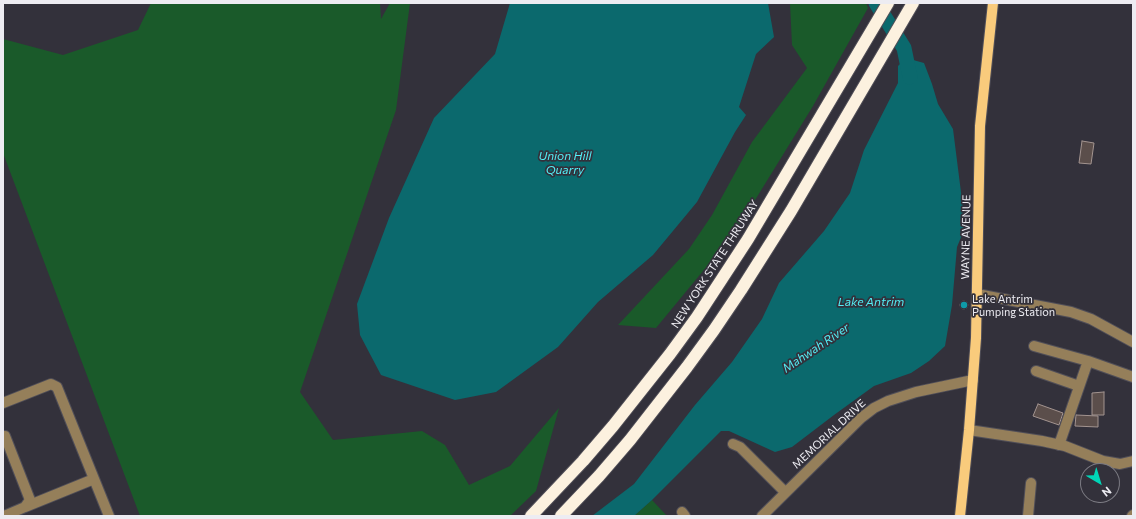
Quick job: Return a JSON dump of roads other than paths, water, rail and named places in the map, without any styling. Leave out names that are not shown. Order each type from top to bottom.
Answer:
[{"type":"highway","name":"NEW YORK STATE THRUWAY","points":[[531,516],[613,426],[697,317],[748,239],[888,3]]},
{"type":"highway","points":[[561,516],[630,440],[714,330],[766,250],[912,6]]},
{"type":"main road","name":"WAYNE AVENUE","points":[[960,516],[973,380],[977,294],[980,126],[993,4]]},
{"type":"street","points":[[977,294],[1071,312],[1092,319],[1133,342]]},
{"type":"street","points":[[1034,346],[1088,361],[1133,376]]},
{"type":"street","points":[[1059,445],[1088,361]]},
{"type":"street","points":[[1036,371],[1080,386]]},
{"type":"street","name":"MEMORIAL DRIVE","points":[[762,516],[861,418],[874,408],[888,401],[916,392],[973,380]]},
{"type":"street","points":[[3,403],[51,384],[57,387],[109,516]]},
{"type":"street","points":[[969,430],[1042,441],[1120,464],[1133,461]]},
{"type":"street","points":[[3,436],[5,436],[30,500],[25,507]]},
{"type":"street","points":[[733,444],[740,447],[785,492]]},
{"type":"street","points":[[4,516],[94,479]]},
{"type":"street","points":[[1028,516],[1031,483]]},
{"type":"water","name":"Union Hill Quarry","points":[[510,3],[768,3],[774,37],[756,54],[739,107],[746,115],[735,132],[697,202],[653,255],[598,302],[558,347],[496,392],[455,400],[381,375],[360,335],[357,304],[389,218],[434,118],[495,54]]},
{"type":"water","name":"Lake Antrim","points":[[906,58],[924,63],[938,104],[953,129],[964,216],[964,230],[957,247],[952,305],[945,346],[929,361],[911,373],[874,386],[792,447],[775,452],[729,431],[721,431],[634,516],[592,516],[634,484],[695,405],[732,362],[762,319],[779,283],[824,231],[850,193],[864,150],[898,83],[898,66]]},
{"type":"waterway","name":"Mahwah River","points":[[876,3],[904,48],[910,77]]},
{"type":"place","name":"Lake Antrim Pumping Station","points":[[964,305]]}]
